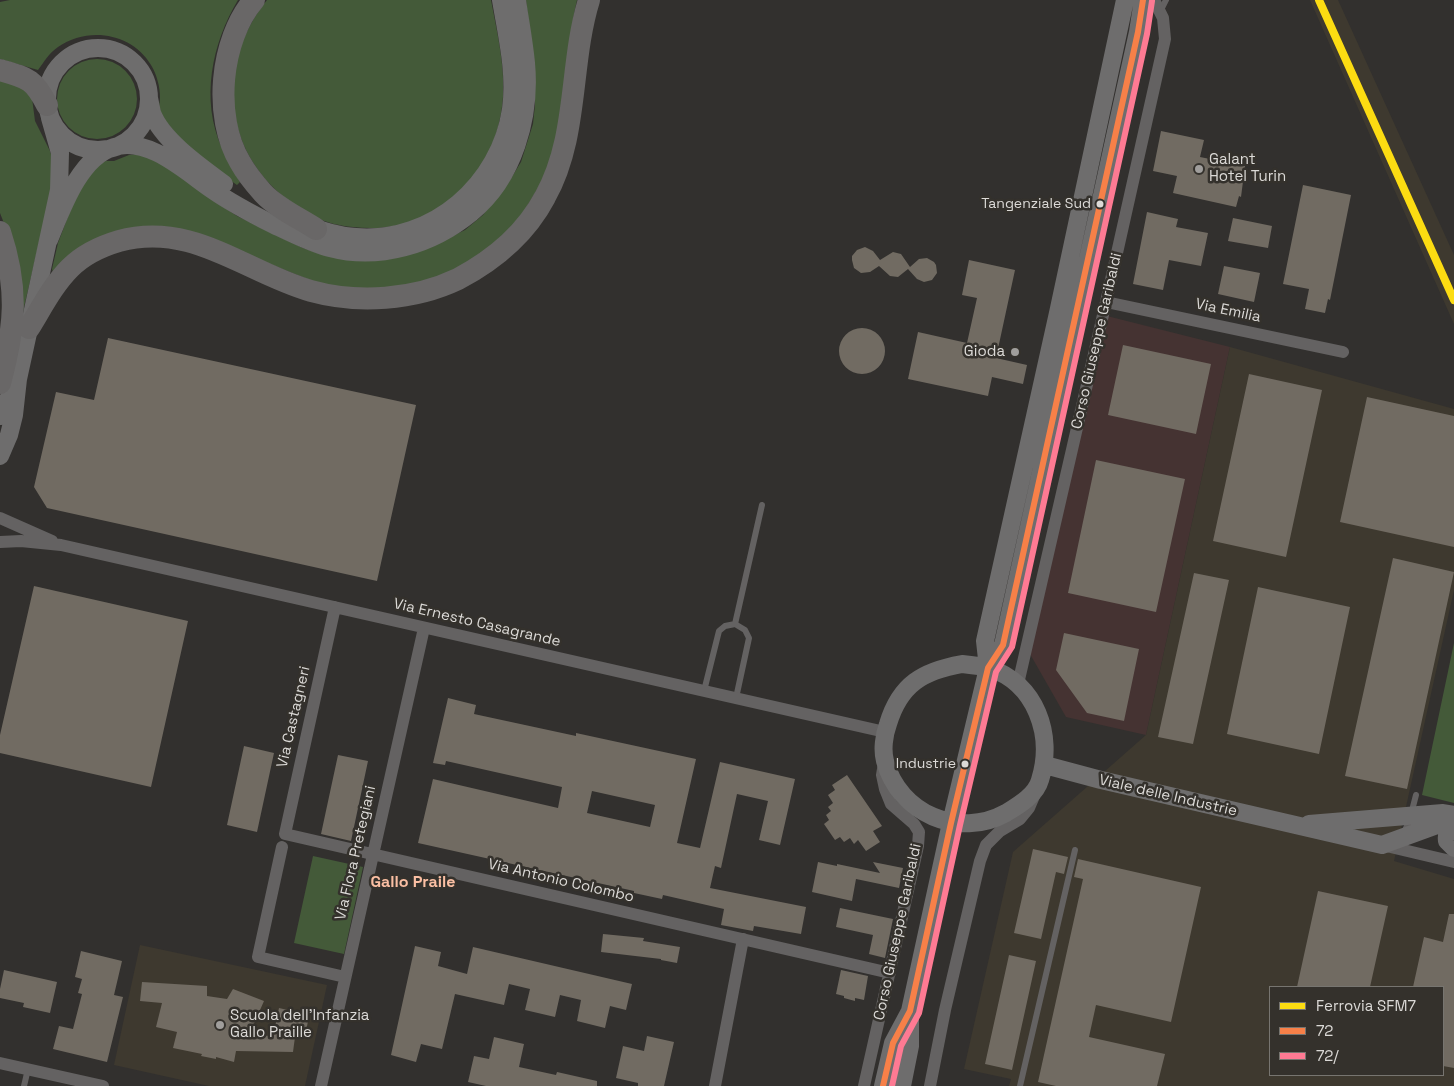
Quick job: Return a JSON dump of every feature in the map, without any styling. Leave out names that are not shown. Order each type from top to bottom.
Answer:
[{"type":"highway","points":[[254,0],[240,20],[232,40],[226,64],[223,86],[224,106],[232,142],[239,161],[264,194],[282,208],[316,229]]},
{"type":"highway","points":[[29,328],[51,292],[72,266],[98,249],[120,241],[142,237],[158,236],[189,240],[212,248],[289,283],[312,291],[353,298],[372,299],[411,294],[449,283],[468,273],[498,253],[525,226],[546,196],[560,166],[568,128],[581,29],[589,0]]},
{"type":"highway","points":[[0,70],[32,82],[40,91],[48,112]]},
{"type":"highway","points":[[0,232],[11,276],[13,312],[9,381]]},
{"type":"street","points":[[0,416],[9,381],[29,328],[59,190],[60,153],[48,112],[46,94],[48,83],[59,64],[88,48],[110,49],[121,53],[138,67],[144,76],[148,87],[152,112],[166,134],[178,147],[227,186],[275,213],[337,235],[357,238],[395,234],[416,229],[456,207],[482,180],[500,149],[507,129],[513,84],[511,58],[501,0]]},
{"type":"street","points":[[49,240],[78,178],[92,161],[115,146],[142,147],[159,154],[173,161],[212,190],[245,210],[312,242],[345,251],[380,252],[414,244],[448,230],[476,210],[491,193],[509,164],[522,128],[527,95],[526,64],[516,0]]},
{"type":"street","name":"Corso Giuseppe Garibaldi","points":[[988,668],[985,641],[1125,0]]},
{"type":"street","name":"Corso Giuseppe Garibaldi","points":[[902,1086],[910,1046],[910,1011],[951,823],[988,668],[1003,645],[1134,50],[1143,0]]},
{"type":"street","name":"Corso Giuseppe Garibaldi","points":[[1018,684],[1165,39],[1163,18],[1154,0]]},
{"type":"street","points":[[48,112],[56,130],[66,139],[78,146],[91,150],[126,142],[140,128],[148,108],[149,98]]},
{"type":"street","points":[[0,272],[0,279]]},
{"type":"street","name":"Via Emilia","points":[[1106,302],[1344,352]]},
{"type":"street","points":[[0,456],[9,435],[14,415],[9,381]]},
{"type":"street","name":"Via Ernesto Casagrande","points":[[0,518],[61,545]]},
{"type":"street","name":"Via Ernesto Casagrande","points":[[0,542],[21,541],[61,545],[885,732]]},
{"type":"street","name":"Via Castagneri","points":[[285,834],[335,607]]},
{"type":"street","name":"Via Flora Pretegiani","points":[[321,1086],[424,628]]},
{"type":"street","name":"Corso Giuseppe Garibaldi","points":[[864,1086],[918,846],[919,832],[914,824],[891,804],[882,775],[885,732],[892,711],[904,692],[920,677],[940,668],[962,664],[988,668],[1008,677],[1027,694],[1040,716],[1045,741],[1045,765],[1029,808],[1020,819],[1000,831],[986,845],[980,861],[930,1086]]},
{"type":"street","name":"Corso Giuseppe Garibaldi","points":[[884,760],[892,779],[902,794],[924,813],[951,823],[973,824],[996,818],[1022,802],[1038,787]]},
{"type":"street","name":"Viale delle Industrie","points":[[1045,765],[1291,825],[1454,862]]},
{"type":"street","name":"Viale delle Industrie","points":[[1291,825],[1443,813],[1454,815]]},
{"type":"street","points":[[1382,845],[1437,825],[1454,824]]},
{"type":"street","points":[[1454,824],[1448,829],[1446,835],[1447,841],[1454,848]]},
{"type":"street","name":"Via Antonio Colombo","points":[[285,834],[890,973]]},
{"type":"street","points":[[282,847],[258,957],[345,977]]},
{"type":"street","points":[[715,1086],[743,939]]},
{"type":"street","name":"Corso Giuseppe Garibaldi","points":[[883,1086],[893,1043],[910,1011]]},
{"type":"street","points":[[0,1063],[103,1086]]},
{"type":"lane","points":[[1160,12],[1166,0]]},
{"type":"lane","points":[[735,624],[762,504]]},
{"type":"lane","points":[[704,692],[719,631],[725,626],[735,624],[745,630],[749,638],[736,698]]},
{"type":"lane","points":[[1401,838],[1412,815],[1416,795]]},
{"type":"lane","points":[[1020,1086],[1075,850]]},
{"type":"lane","points":[[24,1086],[28,1069]]},
{"type":"shaded area","points":[[1310,0],[1338,0],[1454,255],[1454,324]]},
{"type":"shaded area","points":[[1103,315],[1230,347],[1146,735],[1066,717],[1026,647]]},
{"type":"shaded area","points":[[1230,347],[1454,409],[1454,590],[1394,861],[1454,879],[1454,1086],[1009,1086],[1011,1079],[964,1069],[1013,852],[1146,735]]},
{"type":"shaded area","name":"Scuola dell'Infanzia Gallo Praille","points":[[140,945],[327,985],[305,1086],[209,1086],[114,1065]]},
{"type":"green space","points":[[10,0],[238,0],[221,35],[212,72],[211,91],[215,130],[240,182],[237,185],[209,165],[176,134],[164,119],[159,108],[159,85],[155,73],[143,54],[133,46],[109,36],[83,36],[70,40],[58,47],[38,70],[0,59],[0,2]]},
{"type":"green space","points":[[267,0],[491,0],[502,61],[503,97],[498,128],[493,143],[479,170],[469,182],[446,203],[427,215],[400,225],[381,228],[353,227],[326,222],[304,211],[288,200],[266,180],[250,157],[239,131],[234,105],[234,78],[239,51],[251,25]]},
{"type":"green space","points":[[526,0],[577,0],[562,125],[547,173],[514,228],[460,270],[393,290],[325,286],[185,230],[53,272],[58,243],[78,190],[97,164],[138,154],[160,161],[237,216],[303,248],[327,256],[440,242],[465,230],[483,215],[510,180],[521,162],[533,124],[535,78]]},
{"type":"green space","points":[[97,59],[112,62],[125,71],[134,84],[137,99],[134,114],[125,127],[112,136],[97,139],[82,136],[69,127],[60,114],[57,99],[60,84],[69,71],[82,62]]},
{"type":"green space","points":[[0,78],[17,83],[32,98],[35,121],[50,151],[53,162],[52,187],[18,333],[7,231],[0,213]]},
{"type":"green space","points":[[1454,643],[1454,803],[1422,795]]},
{"type":"green space","points":[[313,856],[363,867],[344,954],[294,943]]},
{"type":"building","name":"Galant Hotel Turin","points":[[1161,131],[1204,140],[1200,157],[1245,166],[1241,197],[1239,196],[1236,207],[1173,193],[1177,176],[1153,171]]},
{"type":"building","points":[[1303,185],[1351,195],[1330,300],[1328,299],[1325,313],[1305,309],[1309,289],[1283,284]]},
{"type":"building","points":[[1147,212],[1178,219],[1176,227],[1208,233],[1201,266],[1169,260],[1163,290],[1133,284]]},
{"type":"building","points":[[1233,218],[1272,226],[1268,248],[1228,241]]},
{"type":"building","points":[[865,247],[873,251],[880,260],[893,252],[901,254],[910,267],[919,259],[927,258],[936,265],[937,273],[932,280],[924,282],[917,279],[908,269],[898,277],[890,276],[879,266],[870,272],[861,273],[854,268],[852,256],[857,250]]},
{"type":"building","points":[[969,260],[1015,270],[996,358],[1027,365],[1023,384],[992,377],[988,396],[908,379],[918,332],[967,343],[977,298],[962,295]]},
{"type":"building","points":[[1224,266],[1260,273],[1254,302],[1218,294]]},
{"type":"building","points":[[862,328],[875,332],[881,338],[885,351],[881,364],[875,370],[862,374],[849,370],[843,364],[839,351],[843,338],[849,332]]},
{"type":"building","points":[[108,338],[416,405],[377,581],[47,508],[34,487],[56,392],[94,400]]},
{"type":"building","points":[[1123,345],[1211,364],[1196,434],[1108,415]]},
{"type":"building","points":[[1249,374],[1322,390],[1286,557],[1213,541]]},
{"type":"building","points":[[1367,397],[1454,416],[1454,547],[1340,522]]},
{"type":"building","points":[[1096,460],[1185,479],[1156,612],[1068,593]]},
{"type":"building","points":[[1393,558],[1454,572],[1407,789],[1345,776]]},
{"type":"building","points":[[1194,573],[1229,580],[1193,744],[1158,737]]},
{"type":"building","points":[[34,586],[188,621],[151,787],[0,753],[0,735]]},
{"type":"building","points":[[1258,587],[1350,607],[1319,754],[1227,734]]},
{"type":"building","points":[[1064,633],[1139,649],[1124,721],[1087,713],[1056,670]]},
{"type":"building","points":[[448,698],[476,705],[474,714],[576,736],[576,733],[696,759],[677,843],[700,848],[720,762],[795,779],[780,845],[759,840],[768,801],[737,794],[721,868],[715,866],[710,888],[806,907],[801,934],[754,926],[753,931],[721,925],[724,909],[663,895],[662,899],[634,893],[634,891],[418,843],[433,779],[558,808],[562,787],[446,761],[445,765],[433,763]],"holes":[[[592,791],[655,805],[650,827],[587,813]]]},
{"type":"building","points":[[244,746],[274,753],[257,832],[227,825]]},
{"type":"building","points":[[338,755],[368,761],[351,841],[321,834]]},
{"type":"building","points":[[847,775],[882,826],[873,831],[880,842],[866,851],[858,840],[854,844],[850,838],[844,842],[840,837],[835,840],[824,824],[829,820],[826,815],[831,811],[828,807],[833,803],[828,795],[835,790],[832,785]]},
{"type":"building","points":[[1033,849],[1068,857],[1064,874],[1056,872],[1041,939],[1014,933]]},
{"type":"building","points":[[1078,859],[1201,887],[1171,1022],[1096,1005],[1089,1037],[1165,1054],[1157,1086],[1056,1086],[1038,1082],[1083,879],[1074,877]]},
{"type":"building","points":[[818,862],[880,873],[873,862],[903,868],[899,888],[856,879],[852,901],[812,892]]},
{"type":"building","points":[[1318,891],[1388,906],[1370,986],[1297,986]]},
{"type":"building","points":[[840,908],[893,919],[885,958],[869,954],[873,935],[836,927]]},
{"type":"building","points":[[1449,914],[1454,914],[1454,1068],[1444,1066],[1444,986],[1413,986],[1424,937],[1443,942]]},
{"type":"building","points":[[603,934],[644,938],[643,941],[680,947],[677,963],[661,959],[601,952]]},
{"type":"building","points":[[415,946],[441,952],[438,966],[467,974],[473,947],[632,984],[626,1010],[610,1006],[605,1028],[577,1021],[581,1000],[560,995],[555,1017],[525,1010],[530,989],[509,984],[504,1005],[455,994],[442,1049],[421,1044],[416,1062],[391,1055]]},
{"type":"building","points":[[81,951],[122,961],[114,995],[123,997],[107,1062],[53,1049],[59,1026],[73,1029],[82,994],[78,993],[82,979],[75,977]]},
{"type":"building","points":[[1009,955],[1036,961],[1012,1070],[985,1064]]},
{"type":"building","points":[[4,970],[57,982],[50,1013],[23,1007],[24,1003],[0,998]]},
{"type":"building","points":[[841,970],[868,976],[864,1000],[855,998],[855,1001],[836,994]]},
{"type":"building","points":[[142,982],[207,986],[207,996],[227,999],[233,989],[264,1001],[249,1035],[273,1036],[279,1008],[309,1015],[305,1038],[295,1037],[293,1052],[236,1051],[234,1062],[216,1057],[216,1059],[201,1056],[202,1054],[173,1048],[177,1032],[156,1027],[162,1003],[140,1001]]},
{"type":"building","points":[[647,1036],[674,1042],[664,1086],[638,1086],[638,1083],[616,1078],[623,1046],[644,1051]]},
{"type":"building","points":[[494,1037],[524,1044],[519,1067],[556,1075],[557,1072],[597,1081],[597,1086],[486,1086],[468,1082],[474,1056],[489,1059]]},
{"type":"rail line","name":"SFM7","points":[[1319,0],[1454,300]]},
{"type":"transit line","name":"72","points":[[883,1086],[893,1043],[910,1011],[951,823],[988,668],[1003,645],[1138,32],[1143,0]]},
{"type":"transit line","name":"72/","points":[[892,1086],[901,1046],[919,1013],[996,672],[1012,647],[1147,34],[1152,1]]},
{"type":"place","name":"Galant Hotel Turin","points":[[1199,169]]},
{"type":"place","name":"Tangenziale Sud","points":[[1100,204]]},
{"type":"place","name":"Gioda","points":[[1015,352]]},
{"type":"place","name":"Industrie","points":[[965,764]]},
{"type":"place","name":"Scuola dell'Infanzia Gallo Praille","points":[[220,1025]]},
{"type":"district","name":"Gallo Praile","points":[[413,883]]}]
